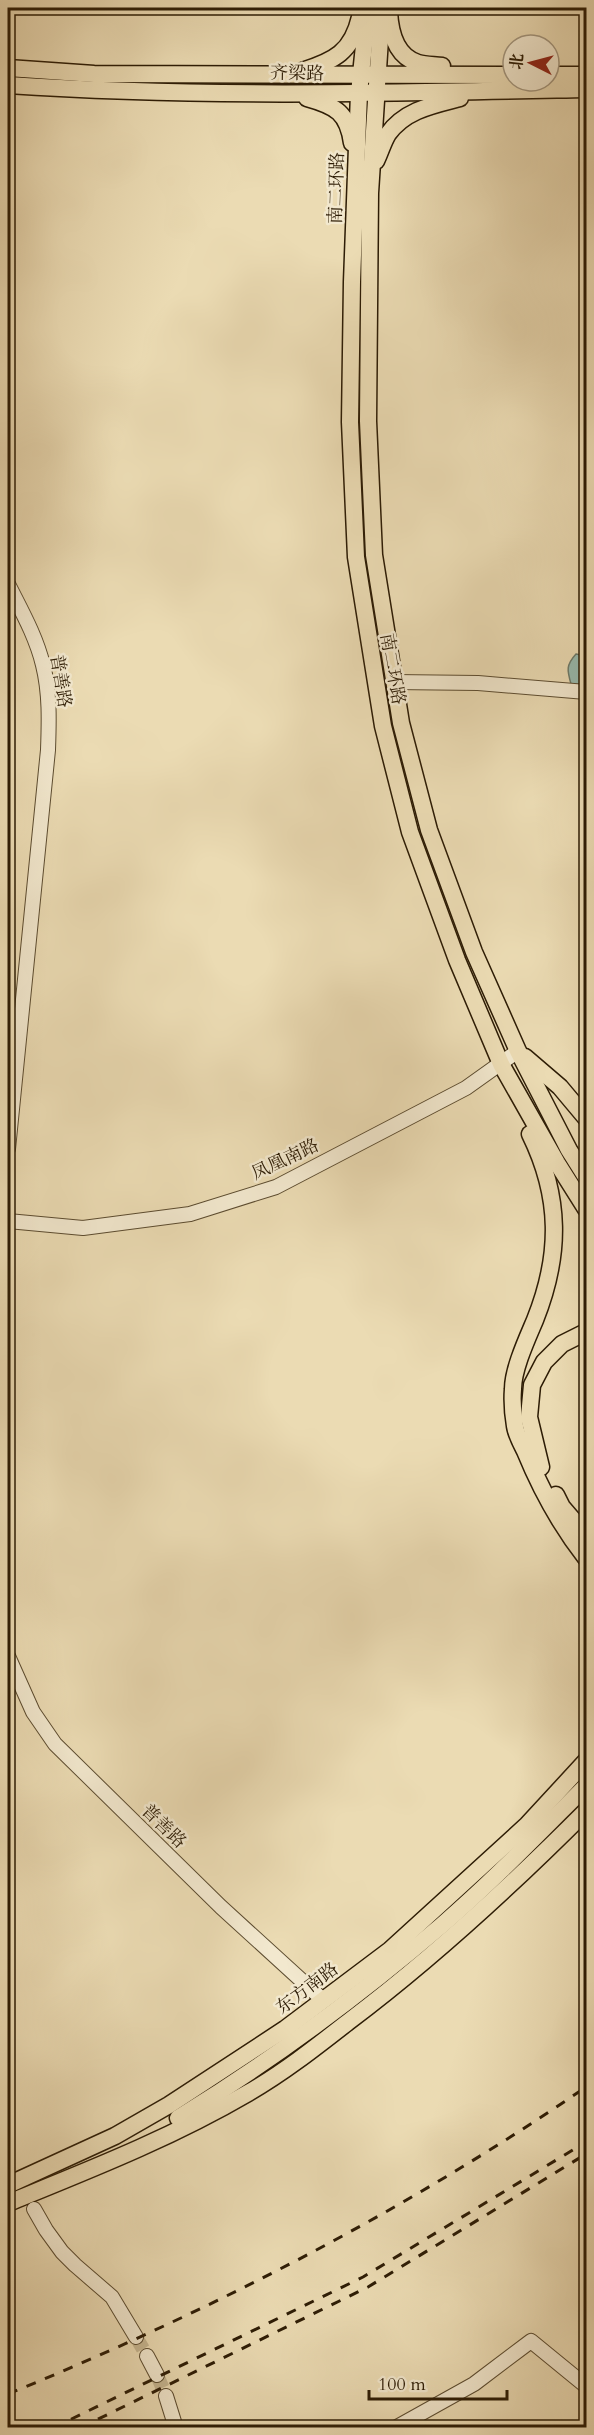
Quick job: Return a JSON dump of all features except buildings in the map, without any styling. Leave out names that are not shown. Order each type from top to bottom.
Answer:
[{"type":"main road","points":[[290,75],[328,62],[348,48],[356,34],[362,8]]},
{"type":"main road","points":[[368,8],[370,75]]},
{"type":"main road","points":[[370,75],[382,8]]},
{"type":"main road","points":[[389,8],[390,28],[395,43],[405,56],[418,63],[485,83]]},
{"type":"main road","name":"齐梁路","points":[[8,68],[94,74],[370,75],[586,89]]},
{"type":"main road","name":"南二环路","points":[[370,75],[367,93],[350,422],[356,557],[369,648],[394,773],[410,832],[433,898],[501,1064],[556,1163],[586,1209]]},
{"type":"main road","points":[[561,75],[586,75]]},
{"type":"main road","name":"齐梁路","points":[[8,85],[94,91],[367,93],[485,83],[501,78]]},
{"type":"main road","points":[[364,173],[388,134],[407,115],[485,83]]},
{"type":"main road","points":[[286,92],[328,104],[344,116],[364,173]]},
{"type":"main road","name":"南二环路","points":[[364,173],[370,497],[374,555],[400,723],[429,830],[474,952],[518,1051],[586,1177]]},
{"type":"main road","points":[[352,499],[370,497]]},
{"type":"main road","points":[[518,1051],[560,1087],[585,1117]]},
{"type":"main road","points":[[501,1064],[518,1111],[537,1149],[550,1189],[556,1234],[553,1263],[545,1295],[525,1345],[512,1387],[515,1428],[564,1531],[586,1558]]},
{"type":"main road","points":[[585,1332],[562,1344],[544,1362],[532,1385],[530,1417],[538,1462],[562,1507],[586,1535]]},
{"type":"main road","name":"东方南路","points":[[8,2185],[115,2136],[160,2110],[276,2035],[390,1950],[527,1825],[586,1761]]},
{"type":"main road","points":[[108,2161],[218,2093],[363,1990],[443,1924],[586,1786]]},
{"type":"main road","points":[[8,2203],[147,2145],[249,2093],[412,1974],[538,1859],[586,1811]]},
{"type":"street","name":"普善路","points":[[8,584],[30,628],[44,666],[49,708],[47,761],[8,1149]]},
{"type":"street","points":[[393,682],[478,683],[586,692]]},
{"type":"street","name":"凤凰南路","points":[[8,1221],[83,1228],[190,1214],[276,1187],[466,1088],[518,1051]]},
{"type":"street","name":"普善路","points":[[8,1656],[33,1712],[55,1744],[221,1907],[323,2000]]},
{"type":"street","points":[[34,2209],[62,2252],[112,2297],[136,2337]]},
{"type":"street","points":[[395,2427],[474,2384],[531,2341],[586,2386]]},
{"type":"street","points":[[147,2356],[157,2375]]},
{"type":"street","points":[[166,2396],[176,2427]]},
{"type":"water","points":[[576,654],[586,656],[586,685],[571,684],[568,668]]},
{"type":"tunnel","points":[[136,2337],[147,2356]]},
{"type":"tunnel","points":[[157,2375],[166,2396]]},
{"type":"railway","points":[[8,2394],[158,2328],[305,2256],[448,2176],[586,2087]]},
{"type":"railway","points":[[53,2428],[363,2277],[586,2142]]},
{"type":"railway","points":[[80,2428],[368,2287],[586,2154]]}]
